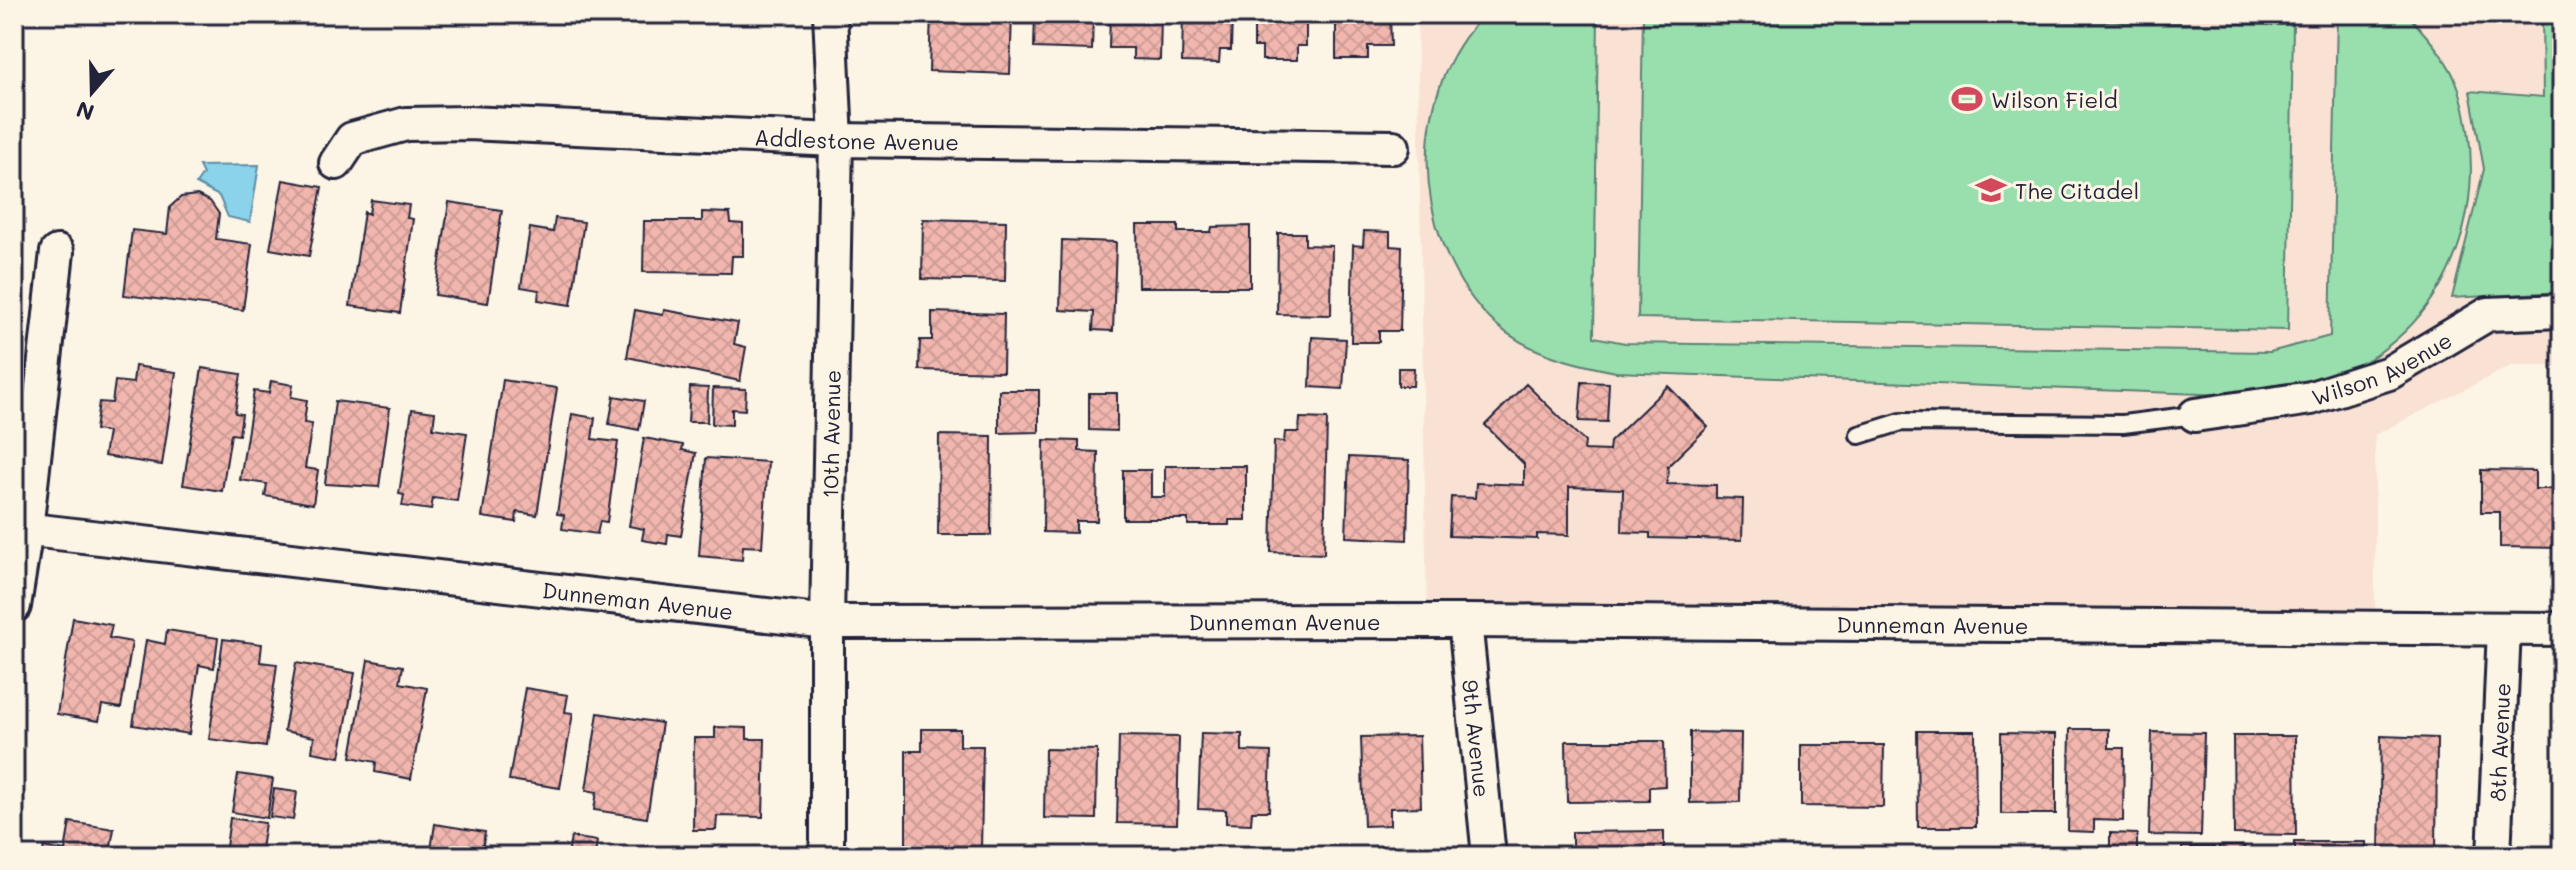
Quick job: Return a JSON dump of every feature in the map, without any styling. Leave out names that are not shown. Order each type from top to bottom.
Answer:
[{"type":"street","name":"10th Avenue","points":[[827,856],[827,622],[836,140],[830,14]]},
{"type":"street","name":"Addlestone Avenue","points":[[336,163],[352,139],[406,124],[468,123],[836,140],[1393,147]]},
{"type":"street","points":[[14,606],[20,529],[57,252]]},
{"type":"street","name":"Wilson Avenue","points":[[2195,415],[2311,398],[2389,373],[2488,314],[2562,311]]},
{"type":"street","name":"Dunneman Avenue","points":[[20,529],[827,622],[1465,621],[2562,629]]},
{"type":"street","name":"9th Avenue","points":[[1465,621],[1489,856]]},
{"type":"street","name":"8th Avenue","points":[[2494,856],[2504,629]]},
{"type":"lane","points":[[1859,435],[1901,422],[2123,424],[2195,415]]},
{"type":"shaded area","name":"The Citadel","points":[[1417,14],[2562,14],[2562,366],[2511,366],[2375,435],[2375,628],[1427,621]]},
{"type":"green space","points":[[1485,14],[1598,14],[1594,337],[1625,343],[2270,352],[2330,336],[2337,14],[2407,14],[2444,59],[2459,89],[2469,133],[2471,178],[2465,221],[2452,261],[2432,299],[2405,331],[2371,358],[2294,392],[2228,395],[1616,372],[1546,354],[1498,327],[1461,281],[1443,244],[1432,204],[1428,163],[1431,122],[1441,83],[1459,46]]},
{"type":"green space","name":"Wilson Field","points":[[1643,14],[2293,25],[2288,330],[1638,318]]},
{"type":"green space","points":[[2542,14],[2562,14],[2562,292],[2452,298],[2484,169],[2470,91],[2543,97]]},
{"type":"water","points":[[259,165],[250,222],[228,217],[219,196],[196,184],[203,174],[199,166]]},
{"type":"building","points":[[931,14],[1012,14],[1010,74],[929,71]]},
{"type":"building","points":[[1035,14],[1093,14],[1092,50],[1034,48]]},
{"type":"building","points":[[1110,14],[1161,14],[1160,60],[1133,59],[1133,48],[1109,48]]},
{"type":"building","points":[[1183,14],[1232,14],[1231,50],[1220,50],[1219,63],[1182,62]]},
{"type":"building","points":[[1254,14],[1306,14],[1306,46],[1297,46],[1297,60],[1262,60],[1262,47],[1254,47]]},
{"type":"building","points":[[1336,14],[1390,14],[1391,46],[1368,46],[1368,59],[1336,59]]},
{"type":"building","points":[[283,180],[322,187],[309,256],[270,249]]},
{"type":"building","points":[[197,195],[210,201],[219,214],[216,239],[252,244],[243,310],[124,295],[132,230],[167,234],[170,207],[181,197]]},
{"type":"building","points":[[371,200],[409,205],[407,218],[413,219],[400,313],[350,306],[364,212],[369,214]]},
{"type":"building","points":[[449,202],[502,210],[488,303],[435,295]]},
{"type":"building","points":[[702,212],[730,213],[731,223],[743,224],[743,256],[732,256],[731,273],[643,272],[644,221],[702,221]]},
{"type":"building","points":[[555,218],[584,222],[571,305],[538,300],[539,290],[521,287],[530,228],[553,232]]},
{"type":"building","points":[[923,219],[1006,221],[1005,281],[922,279]]},
{"type":"building","points":[[1137,225],[1178,225],[1178,232],[1211,232],[1212,227],[1250,226],[1250,287],[1138,287]]},
{"type":"building","points":[[1364,231],[1390,232],[1390,246],[1402,247],[1400,331],[1379,331],[1379,342],[1351,342],[1353,245],[1363,246]]},
{"type":"building","points":[[1278,233],[1305,233],[1305,245],[1332,246],[1331,315],[1277,314]]},
{"type":"building","points":[[1062,240],[1116,242],[1113,331],[1093,330],[1094,312],[1060,310]]},
{"type":"building","points":[[635,310],[663,315],[664,310],[738,323],[734,344],[746,347],[740,381],[627,357]]},
{"type":"building","points":[[932,312],[1004,314],[1003,372],[919,370],[920,340],[932,340]]},
{"type":"building","points":[[1312,337],[1346,339],[1343,389],[1310,387]]},
{"type":"building","points":[[135,366],[176,372],[162,465],[104,456],[108,432],[95,430],[99,402],[112,403],[115,381],[133,383]]},
{"type":"building","points":[[202,368],[241,374],[235,413],[242,414],[239,435],[231,434],[222,491],[183,485]]},
{"type":"building","points":[[1398,368],[1414,368],[1413,386],[1398,386]]},
{"type":"building","points":[[503,380],[557,388],[537,515],[517,512],[516,522],[482,517]]},
{"type":"building","points":[[271,381],[293,385],[291,397],[307,400],[304,423],[312,424],[305,468],[318,470],[313,504],[265,496],[267,484],[240,480],[254,391],[269,393]]},
{"type":"building","points":[[1582,382],[1609,383],[1607,422],[1579,421]]},
{"type":"building","points":[[1526,384],[1585,442],[1584,450],[1609,451],[1610,442],[1668,386],[1708,427],[1668,466],[1667,484],[1716,485],[1716,498],[1743,499],[1742,540],[1650,538],[1650,533],[1622,532],[1623,489],[1569,487],[1569,535],[1537,534],[1537,539],[1449,536],[1451,497],[1475,498],[1476,483],[1524,485],[1524,464],[1485,425]]},
{"type":"building","points":[[690,387],[708,388],[707,422],[688,422]]},
{"type":"building","points":[[713,388],[746,389],[745,410],[732,409],[732,425],[712,424]]},
{"type":"building","points":[[999,390],[1039,390],[1039,432],[999,433]]},
{"type":"building","points":[[1089,393],[1117,393],[1117,431],[1089,430]]},
{"type":"building","points":[[614,396],[644,401],[639,430],[609,424]]},
{"type":"building","points":[[335,401],[390,408],[379,487],[325,484]]},
{"type":"building","points":[[412,409],[435,412],[433,428],[467,433],[457,501],[433,498],[431,510],[402,506],[404,495],[399,494]]},
{"type":"building","points":[[572,414],[595,418],[592,439],[618,442],[607,522],[600,521],[597,534],[562,529],[564,515],[557,514]]},
{"type":"building","points":[[1300,418],[1327,419],[1324,554],[1271,552],[1274,441],[1284,442],[1285,432],[1299,432]]},
{"type":"building","points":[[939,435],[992,436],[991,535],[938,535]]},
{"type":"building","points":[[644,438],[683,445],[682,450],[696,453],[681,536],[668,534],[667,544],[642,540],[644,529],[629,526]]},
{"type":"building","points":[[1044,440],[1079,441],[1079,451],[1098,452],[1097,521],[1076,521],[1076,533],[1043,532]]},
{"type":"building","points":[[1349,457],[1409,460],[1407,540],[1346,537]]},
{"type":"building","points":[[706,458],[768,462],[762,547],[743,546],[742,560],[699,556]]},
{"type":"building","points":[[1165,466],[1246,466],[1246,520],[1229,520],[1229,525],[1188,525],[1188,519],[1123,519],[1123,470],[1151,470],[1151,497],[1165,497]]},
{"type":"building","points":[[2481,470],[2535,471],[2535,489],[2562,489],[2562,548],[2500,547],[2500,512],[2481,512]]},
{"type":"building","points":[[73,618],[112,625],[109,638],[132,642],[121,708],[102,705],[99,721],[57,714]]},
{"type":"building","points":[[167,630],[218,638],[214,668],[199,665],[189,734],[133,725],[146,640],[165,644]]},
{"type":"building","points":[[223,639],[262,644],[260,662],[277,664],[266,747],[209,739]]},
{"type":"building","points":[[368,660],[403,666],[400,683],[427,688],[411,779],[375,772],[376,762],[351,757]]},
{"type":"building","points":[[296,663],[355,673],[340,757],[312,752],[314,737],[284,731]]},
{"type":"building","points":[[525,688],[568,695],[565,712],[573,713],[560,788],[509,780]]},
{"type":"building","points":[[598,713],[662,723],[647,818],[594,810],[597,792],[586,790]]},
{"type":"building","points":[[715,727],[747,728],[747,739],[765,739],[763,817],[717,816],[716,830],[693,830],[694,738],[715,738]]},
{"type":"building","points":[[922,729],[960,729],[960,746],[983,746],[981,850],[906,849],[906,751],[922,751]]},
{"type":"building","points":[[2070,729],[2109,729],[2109,748],[2124,748],[2123,821],[2094,820],[2094,832],[2068,831]]},
{"type":"building","points":[[1917,731],[1975,731],[1976,827],[1918,827]]},
{"type":"building","points":[[1690,732],[1741,733],[1740,802],[1690,803]]},
{"type":"building","points":[[2152,732],[2204,733],[2201,836],[2149,835]]},
{"type":"building","points":[[1201,733],[1242,734],[1242,751],[1271,752],[1269,811],[1252,811],[1251,824],[1226,823],[1226,810],[1198,809]]},
{"type":"building","points":[[2001,733],[2056,734],[2056,814],[2001,814]]},
{"type":"building","points":[[1119,736],[1179,737],[1177,824],[1117,823]]},
{"type":"building","points":[[1419,736],[1421,807],[1390,808],[1390,825],[1364,826],[1361,737]]},
{"type":"building","points":[[2233,736],[2295,736],[2296,835],[2234,834]]},
{"type":"building","points":[[2381,736],[2437,738],[2436,856],[2379,856]]},
{"type":"building","points":[[1566,741],[1664,741],[1665,786],[1649,787],[1649,801],[1567,802]]},
{"type":"building","points":[[1801,745],[1884,745],[1883,807],[1801,806]]},
{"type":"building","points":[[1045,749],[1097,750],[1096,819],[1044,818]]},
{"type":"building","points":[[238,774],[273,779],[267,818],[232,812]]},
{"type":"building","points":[[274,789],[297,792],[293,820],[270,817]]},
{"type":"building","points":[[230,818],[265,823],[260,856],[225,854]]},
{"type":"building","points":[[70,822],[114,829],[109,856],[42,856],[44,847],[65,851]]},
{"type":"building","points":[[435,824],[485,832],[481,856],[430,856]]},
{"type":"building","points":[[1664,831],[1664,856],[1572,856],[1572,832]]},
{"type":"building","points":[[2110,833],[2137,834],[2137,856],[2110,856]]},
{"type":"building","points":[[571,837],[597,841],[595,856],[568,856]]},
{"type":"building","points":[[2295,842],[2366,842],[2367,856],[2295,856]]},
{"type":"building","points":[[2219,846],[2245,846],[2245,856],[2219,856]]},
{"type":"building","points":[[2182,847],[2214,847],[2214,856],[2182,856]]},
{"type":"building","points":[[679,848],[724,849],[724,856],[678,856]]},
{"type":"building","points":[[1291,848],[1291,856],[1245,856],[1245,849]]},
{"type":"place","name":"Wilson Field","points":[[1967,99]]},
{"type":"place","name":"The Citadel","points":[[1991,190]]}]
